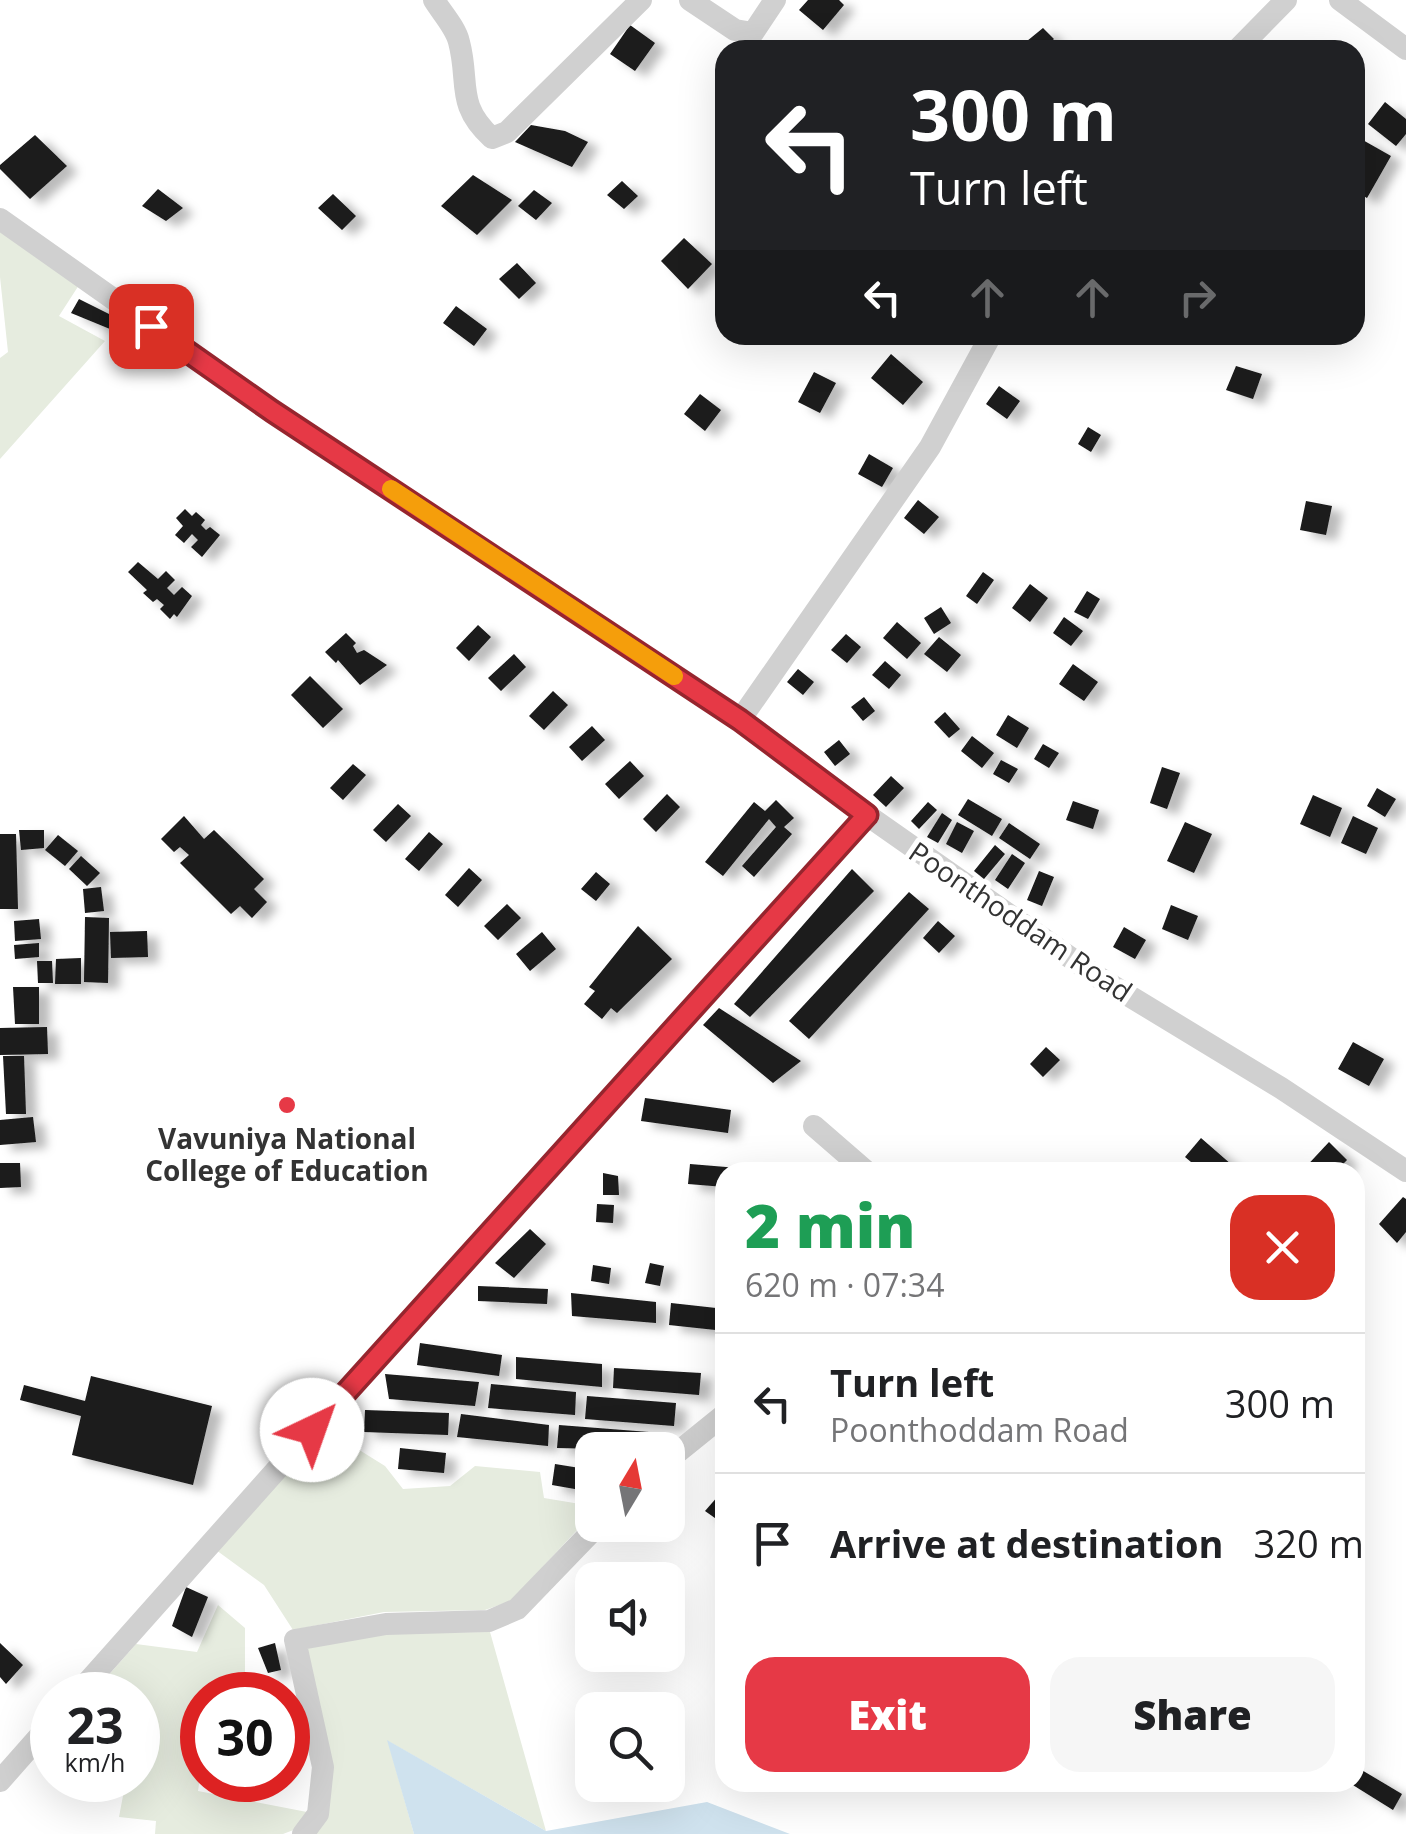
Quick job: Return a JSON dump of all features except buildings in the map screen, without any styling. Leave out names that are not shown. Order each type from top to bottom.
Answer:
[{"type":"street","points":[[434,0],[459,40],[464,96],[476,123],[492,138],[507,132],[642,0]]},
{"type":"street","points":[[690,0],[736,30],[753,33],[775,0]]},
{"type":"street","points":[[1247,40],[1286,0]]},
{"type":"street","points":[[1340,0],[1406,50]]},
{"type":"street","name":"Poonthoddam Road","points":[[0,219],[272,411],[740,720],[867,815],[1098,977],[1280,1088],[1406,1172]]},
{"type":"street","points":[[740,720],[930,447],[985,345]]},
{"type":"street","points":[[97,1672],[867,815]]},
{"type":"street","points":[[814,1126],[855,1162]]},
{"type":"street","points":[[685,1446],[715,1422]]},
{"type":"street","points":[[303,1834],[318,1814],[323,1767],[295,1640],[386,1624],[489,1621],[517,1609],[582,1542]]},
{"type":"street","points":[[0,1781],[30,1747]]},
{"type":"shaded area","points":[[0,230],[79,285],[59,316],[105,341],[0,459],[0,358],[8,352],[0,277]]},
{"type":"shaded area","points":[[324,1428],[385,1466],[403,1489],[450,1486],[475,1466],[540,1472],[544,1498],[575,1503],[575,1532],[511,1601],[485,1610],[384,1612],[293,1630],[264,1585],[216,1550]]},
{"type":"shaded area","points":[[218,1605],[245,1628],[245,1672],[180,1672],[180,1802],[255,1802],[307,1812],[296,1829],[283,1834],[155,1834],[156,1821],[119,1817],[122,1802],[160,1802],[160,1672],[111,1672],[136,1644],[197,1652]]},
{"type":"shaded area","points":[[490,1632],[546,1831],[388,1741],[414,1834],[312,1834],[324,1817],[306,1647],[386,1633]]},
{"type":"water","points":[[387,1740],[546,1831],[707,1802],[790,1834],[414,1834]]},
{"type":"slow traffic","points":[[391,489],[674,676]]},
{"type":"place","name":"Vavuniya National College of Education","points":[[287,1105]]},
{"type":"route","points":[[151,326],[272,411],[740,720],[867,815],[312,1430]]}]
